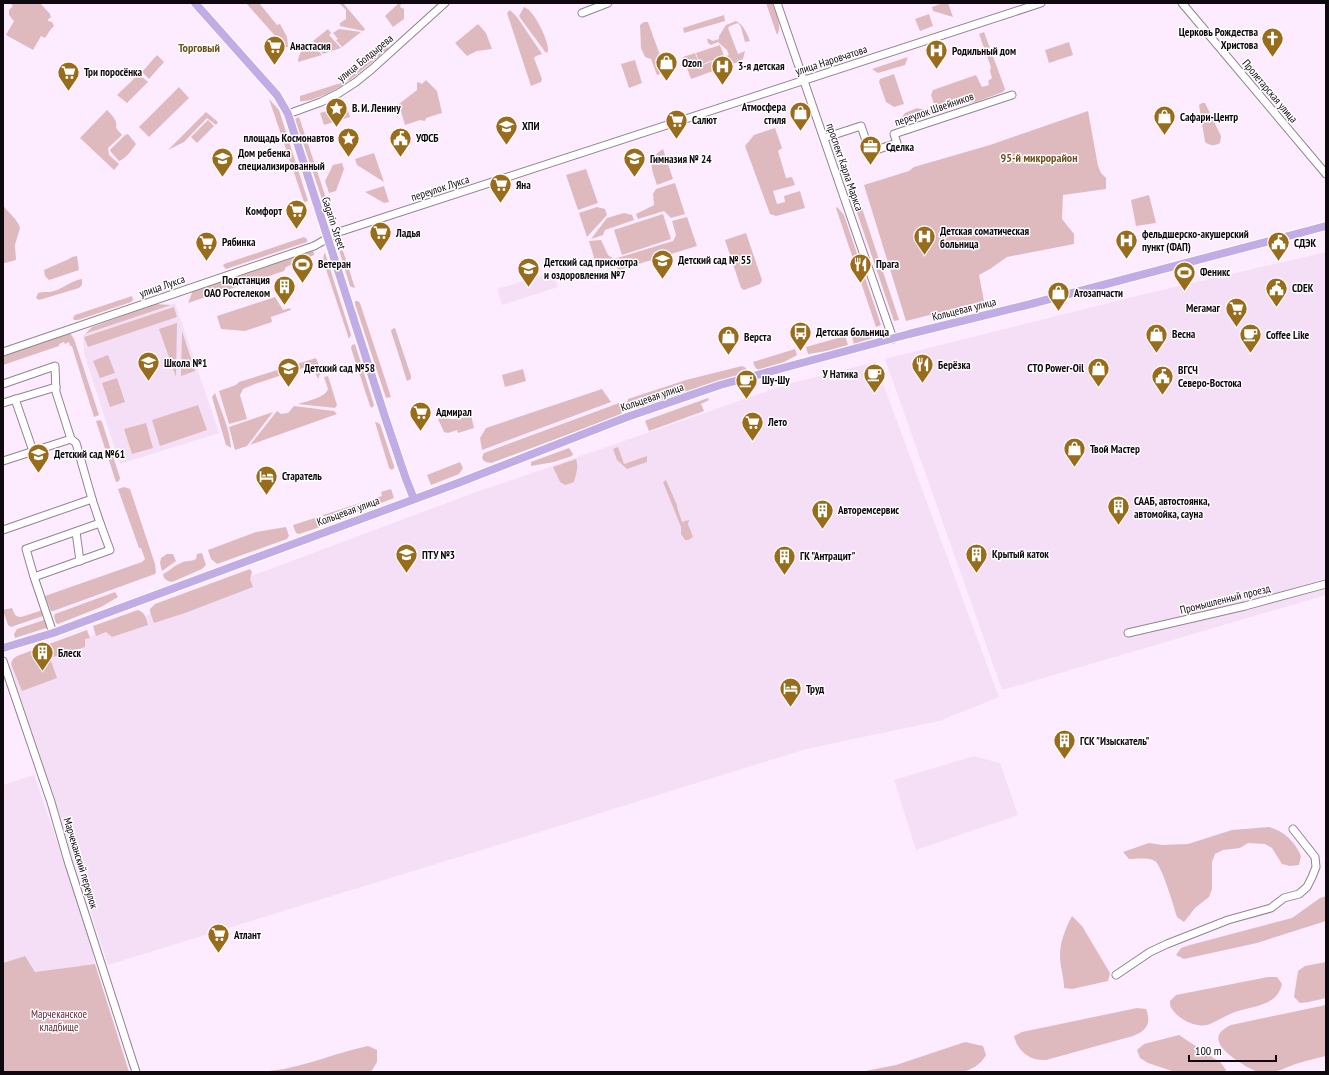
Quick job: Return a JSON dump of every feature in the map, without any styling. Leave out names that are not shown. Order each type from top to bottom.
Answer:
[{"type":"main road","name":"Gagarin Street","points":[[195,3],[277,95],[288,114],[385,417],[414,499]]},
{"type":"main road","name":"Кольцевая улица","points":[[3,648],[53,633],[458,483],[627,417],[720,385],[1326,226]]},
{"type":"street","name":"улица Болдырева","points":[[288,114],[311,106],[352,85],[372,69],[445,3]]},
{"type":"street","points":[[582,13],[608,3]]},
{"type":"street","name":"проспект Карла Маркса","points":[[777,3],[893,339]]},
{"type":"street","name":"улица Наровчатова","points":[[560,160],[1041,3]]},
{"type":"street","name":"Пролетарская улица","points":[[1182,3],[1326,174]]},
{"type":"street","name":"переулок Швейников","points":[[824,138],[861,126],[870,152],[897,143],[894,134],[1012,95]]},
{"type":"street","name":"переулок Лукса","points":[[327,238],[339,232],[560,160]]},
{"type":"street","name":"улица Лукса","points":[[3,352],[314,246],[327,238]]},
{"type":"street","points":[[3,384],[55,366],[56,392],[71,439],[76,443],[92,499],[110,550],[34,577]]},
{"type":"street","points":[[3,403],[56,387]]},
{"type":"street","points":[[15,399],[33,451]]},
{"type":"street","points":[[3,452],[4,460],[71,439]]},
{"type":"street","points":[[3,530],[92,499]]},
{"type":"street","points":[[53,633],[26,549],[100,523]]},
{"type":"street","points":[[76,532],[80,560]]},
{"type":"street","name":"Промышленный проезд","points":[[1128,633],[1245,606],[1326,584]]},
{"type":"street","name":"Марчеканский переулок","points":[[3,661],[49,795],[68,861],[136,1072]]},
{"type":"street","points":[[1116,975],[1144,956],[1162,947],[1228,920],[1271,908],[1284,898],[1299,894],[1307,887],[1316,867],[1315,857],[1293,829]]},
{"type":"shaded area","points":[[1326,252],[1326,595],[1002,690],[885,359],[1145,294]]},
{"type":"shaded area","name":"Детский сад присмотра и оздоровления №7","points":[[553,272],[558,287],[502,305],[497,289]]},
{"type":"shaded area","name":"Школа №1","points":[[175,303],[219,433],[120,464],[84,354],[83,335]]},
{"type":"shaded area","points":[[875,362],[999,697],[939,721],[806,749],[108,965],[10,666],[468,495],[788,384]]},
{"type":"shaded area","points":[[974,756],[1000,763],[1018,815],[916,850],[894,780]]},
{"type":"shaded area","points":[[34,775],[88,931],[95,964],[35,972],[25,956],[3,963],[3,785]]},
{"type":"green space","points":[[10,3],[40,3],[50,14],[51,18],[49,18],[48,21],[52,22],[54,26],[45,38],[41,36],[33,50],[6,35],[14,21],[9,15],[9,10],[13,6]]},
{"type":"green space","points":[[246,3],[259,3],[277,25],[280,24],[287,37],[288,47],[285,47]]},
{"type":"green space","points":[[339,3],[343,3],[365,29],[363,31],[340,26],[340,23],[346,19],[346,10]]},
{"type":"green space","points":[[399,3],[401,4],[400,7],[404,9],[404,19],[393,27],[385,16]]},
{"type":"green space","points":[[766,3],[772,3],[779,23],[779,31],[777,35]]},
{"type":"green space","points":[[943,3],[948,3],[953,17],[933,11],[932,7]]},
{"type":"green space","points":[[524,7],[528,9],[540,26],[548,46],[548,51],[546,53],[519,16]]},
{"type":"green space","points":[[510,10],[517,17],[542,54],[534,58],[542,79],[541,82],[531,86],[507,13]]},
{"type":"green space","points":[[929,14],[933,26],[920,31],[915,19]]},
{"type":"green space","points":[[724,15],[725,21],[684,33],[683,28]]},
{"type":"green space","points":[[736,21],[743,27],[750,41],[745,42],[741,27],[738,23],[728,28],[738,54],[745,51],[743,59],[691,79],[683,57],[695,53],[700,66],[729,55],[727,50],[718,42],[711,45],[708,43],[707,39],[713,41],[719,39],[719,36],[726,25]]},
{"type":"green space","points":[[644,22],[648,22],[666,72],[657,75],[651,59],[645,57],[641,48],[640,25]]},
{"type":"green space","points":[[478,24],[486,33],[492,49],[477,51],[467,56],[455,43]]},
{"type":"green space","points":[[328,29],[331,33],[329,35],[341,48],[323,54],[313,41]]},
{"type":"green space","points":[[339,29],[361,32],[342,47],[336,40],[338,39],[333,33]]},
{"type":"green space","points":[[984,32],[1005,89],[1003,92],[976,102],[958,104],[903,123],[902,117],[905,113],[917,108],[925,110],[935,107],[931,95],[933,90],[976,75],[982,87],[989,85],[988,81],[992,78],[990,71],[991,67],[979,34]]},
{"type":"green space","points":[[311,42],[322,55],[298,62],[302,50]]},
{"type":"green space","points":[[1069,42],[1073,55],[1049,63],[1045,50]]},
{"type":"green space","points":[[720,45],[724,56],[700,65],[696,53]]},
{"type":"green space","points":[[386,47],[389,48],[347,81],[349,76]]},
{"type":"green space","points":[[157,55],[164,62],[149,79],[142,72]]},
{"type":"green space","points":[[908,57],[905,65],[878,73],[872,69]]},
{"type":"green space","points":[[635,60],[642,83],[629,88],[621,64]]},
{"type":"green space","points":[[139,74],[148,82],[127,103],[117,95]]},
{"type":"green space","points":[[894,74],[904,104],[894,107],[886,102],[879,82],[880,79]]},
{"type":"green space","points":[[426,80],[437,91],[442,113],[426,118],[425,121],[420,120],[405,125],[399,104],[417,90],[418,82],[422,84]]},
{"type":"green space","points":[[344,82],[346,83],[324,95],[310,100],[300,101],[300,96]]},
{"type":"green space","points":[[179,87],[189,98],[149,137],[139,127]]},
{"type":"green space","points":[[269,99],[279,110],[308,201],[304,202]]},
{"type":"green space","points":[[1205,103],[1221,136],[1220,143],[1216,145],[1211,145],[1205,142],[1199,105]]},
{"type":"green space","points":[[346,105],[350,117],[324,125],[320,113]]},
{"type":"green space","points":[[107,110],[114,118],[116,128],[122,135],[108,148],[109,155],[119,164],[114,170],[80,138]]},
{"type":"green space","points":[[1088,111],[1098,166],[1101,173],[1106,178],[1106,189],[1063,195],[1062,219],[1074,234],[1074,244],[1007,257],[979,275],[984,301],[906,321],[864,185],[909,171],[914,167],[990,145]]},
{"type":"green space","points":[[206,112],[218,122],[216,125],[207,118],[184,142],[168,150]]},
{"type":"green space","points":[[299,117],[333,219],[329,220],[295,119]]},
{"type":"green space","points":[[208,120],[214,126],[197,143],[191,137]]},
{"type":"green space","points":[[775,128],[782,148],[778,151],[786,178],[792,177],[795,185],[773,191],[777,204],[785,202],[784,196],[800,191],[805,208],[776,216],[770,214],[745,146],[754,135]]},
{"type":"green space","points":[[128,134],[136,144],[122,160],[119,161],[110,150],[125,135]]},
{"type":"green space","points":[[663,149],[673,179],[657,185],[652,169],[652,161],[654,157]]},
{"type":"green space","points":[[374,153],[384,182],[357,165],[355,159]]},
{"type":"green space","points":[[342,163],[344,169],[336,191],[329,193],[325,181],[333,165]]},
{"type":"green space","points":[[586,169],[598,203],[578,210],[566,175]]},
{"type":"green space","points":[[853,181],[899,320],[894,321],[849,189],[849,182]]},
{"type":"green space","points":[[675,183],[685,214],[671,218],[664,211],[638,219],[636,214],[654,205],[653,194],[656,189]]},
{"type":"green space","points":[[384,186],[389,202],[384,203],[365,192]]},
{"type":"green space","points":[[1149,195],[1156,223],[1136,226],[1131,200]]},
{"type":"green space","points":[[3,205],[17,221],[20,228],[15,245],[16,260],[5,263],[3,263]]},
{"type":"green space","points":[[597,207],[605,209],[607,215],[587,237],[579,213]]},
{"type":"green space","points":[[837,207],[844,215],[881,325],[876,327],[836,208]]},
{"type":"green space","points":[[624,213],[632,215],[634,220],[605,230],[603,235],[591,239],[607,218]]},
{"type":"green space","points":[[663,214],[671,239],[622,255],[614,230]]},
{"type":"green space","points":[[687,217],[697,246],[619,270],[613,264],[596,264],[589,241],[601,240],[608,255],[614,259],[673,241],[676,235],[672,221]]},
{"type":"green space","points":[[746,233],[762,280],[760,284],[744,290],[741,288],[725,240]]},
{"type":"green space","points":[[304,237],[307,239],[307,242],[226,269],[223,266],[224,264]]},
{"type":"green space","points":[[339,249],[343,251],[355,288],[350,286]]},
{"type":"green space","points":[[311,250],[314,252],[314,255],[286,267],[284,271],[188,303],[192,293],[191,289]]},
{"type":"green space","points":[[325,253],[351,335],[349,339],[323,260]]},
{"type":"green space","points":[[77,256],[79,270],[49,280],[45,276],[44,270]]},
{"type":"green space","points":[[82,279],[82,285],[79,288],[39,300],[36,298],[38,293],[54,291]]},
{"type":"green space","points":[[132,296],[133,300],[131,302],[78,320],[74,320],[73,318],[75,315]]},
{"type":"green space","points":[[275,297],[283,310],[290,308],[291,310],[271,317],[272,322],[245,331],[221,329],[217,316]]},
{"type":"green space","points":[[355,301],[360,303],[391,397],[386,398]]},
{"type":"green space","points":[[156,304],[171,305],[85,334],[92,327]]},
{"type":"green space","points":[[174,307],[177,317],[88,347],[84,337]]},
{"type":"green space","points":[[177,323],[176,377],[159,329]]},
{"type":"green space","points":[[395,328],[411,376],[411,379],[407,381],[391,331]]},
{"type":"green space","points":[[870,329],[873,338],[854,344],[851,334]]},
{"type":"green space","points":[[182,331],[195,371],[181,376]]},
{"type":"green space","points":[[70,333],[74,339],[99,415],[94,417],[72,346],[70,346],[69,342],[65,344],[64,342],[59,344],[59,346],[3,365],[3,356]]},
{"type":"green space","points":[[845,336],[848,345],[827,351],[808,354],[806,347]]},
{"type":"green space","points":[[355,344],[374,405],[372,408],[370,406],[351,348],[352,345]]},
{"type":"green space","points":[[795,349],[797,355],[784,362],[758,370],[753,362]]},
{"type":"green space","points":[[108,355],[115,373],[100,378],[93,361]]},
{"type":"green space","points":[[316,358],[321,371],[318,379],[312,365],[243,389],[240,395],[247,419],[229,424],[219,391],[236,385],[239,382]]},
{"type":"green space","points":[[742,366],[746,368],[746,372],[743,374],[636,409],[632,408],[627,403],[628,399],[686,380]]},
{"type":"green space","points":[[523,369],[526,381],[505,387],[502,375]]},
{"type":"green space","points":[[328,376],[337,405],[335,408],[298,404],[323,395],[328,389],[324,377]]},
{"type":"green space","points":[[117,378],[125,402],[110,407],[102,383]]},
{"type":"green space","points":[[602,389],[611,402],[482,450],[480,438],[486,428]]},
{"type":"green space","points":[[215,393],[227,427],[231,448],[226,445],[212,397]]},
{"type":"green space","points":[[708,398],[709,400],[701,404],[704,411],[649,431],[645,421]]},
{"type":"green space","points":[[619,403],[622,405],[623,410],[621,415],[491,463],[483,460],[482,457],[484,453]]},
{"type":"green space","points":[[198,405],[207,430],[160,446],[152,420]]},
{"type":"green space","points":[[294,406],[334,411],[337,414],[250,445],[277,411],[281,414],[288,413]]},
{"type":"green space","points":[[273,412],[247,446],[235,450],[229,427]]},
{"type":"green space","points":[[471,415],[474,428],[458,433],[457,430],[448,433],[444,432],[438,419],[444,417],[457,419]]},
{"type":"green space","points":[[100,420],[102,422],[120,478],[119,481],[116,482],[96,421]]},
{"type":"green space","points":[[375,422],[380,424],[394,466],[392,470],[389,468]]},
{"type":"green space","points":[[146,423],[153,448],[132,454],[124,429]]},
{"type":"green space","points":[[618,447],[624,464],[647,456],[647,462],[627,469],[617,460],[613,449]]},
{"type":"green space","points":[[569,448],[573,454],[572,456],[554,462],[531,466],[531,462]]},
{"type":"green space","points":[[576,459],[577,468],[574,482],[565,485],[560,482],[553,467]]},
{"type":"green space","points":[[460,462],[463,468],[459,474],[431,485],[427,475]]},
{"type":"green space","points":[[666,480],[677,505],[682,522],[689,520],[688,524],[693,537],[688,540],[685,540],[681,534],[681,527],[663,482]]},
{"type":"green space","points":[[124,487],[130,489],[155,564],[155,574],[51,611],[45,596],[142,562],[145,559],[141,548],[139,548],[118,489]]},
{"type":"green space","points":[[391,489],[394,498],[332,522],[326,522],[323,515],[382,496],[381,492]]},
{"type":"green space","points":[[318,517],[320,527],[299,534],[296,533],[293,525]]},
{"type":"green space","points":[[286,527],[289,536],[287,539],[217,564],[211,559],[208,550],[256,532]]},
{"type":"green space","points":[[202,553],[206,565],[202,569],[172,582],[164,578],[163,574],[176,565],[194,560],[196,559],[197,554]]},
{"type":"green space","points":[[167,554],[173,554],[176,561],[162,571],[160,563],[161,558]]},
{"type":"green space","points":[[250,569],[252,572],[250,579],[253,587],[154,623],[150,609],[155,604]]},
{"type":"green space","points":[[115,592],[118,597],[101,607],[58,624],[56,623],[54,616],[55,614]]},
{"type":"green space","points":[[12,608],[15,614],[19,617],[43,610],[44,614],[43,616],[11,627],[8,625],[3,610]]},
{"type":"green space","points":[[138,610],[144,614],[148,625],[112,637],[106,632],[96,636],[93,626]]},
{"type":"green space","points":[[44,620],[48,625],[46,628],[15,638],[14,634],[17,629]]},
{"type":"green space","points":[[87,630],[90,638],[85,639],[85,647],[50,658],[57,678],[22,691],[11,664],[13,659],[17,656]]},
{"type":"green space","points":[[1269,827],[1284,834],[1296,846],[1301,856],[1299,865],[1290,866],[1282,864],[1272,848],[1265,844],[1248,843],[1240,848],[1223,850],[1215,854],[1212,862],[1212,889],[1209,897],[1195,908],[1184,922],[1177,917],[1171,896],[1158,864],[1152,860],[1129,859],[1123,852],[1149,843],[1162,845],[1188,844],[1232,830]]},
{"type":"green space","points":[[1326,896],[1326,921],[1257,943],[1184,959],[1176,955],[1181,948],[1190,945],[1292,918],[1320,898]]},
{"type":"green space","points":[[1072,916],[1082,926],[1110,973],[1108,981],[1072,989],[1064,988],[1060,951],[1063,936]]},
{"type":"green space","name":"Марчеканское кладбище","points":[[25,956],[35,972],[95,964],[129,1072],[3,1072],[3,963]]},
{"type":"green space","points":[[1326,962],[1326,998],[1300,1003],[1294,997],[1298,971],[1305,966]]},
{"type":"green space","points":[[1268,977],[1277,977],[1282,984],[1275,997],[1264,1004],[1235,1012],[1210,1024],[1200,1025],[1184,1020],[1175,1013],[1170,1006],[1170,1001],[1176,995]]},
{"type":"green space","points":[[1326,1005],[1326,1056],[1272,1072],[1261,1072],[1251,1069],[1236,1060],[1226,1052],[1219,1043],[1218,1038],[1220,1034],[1224,1029],[1231,1025]]},
{"type":"green space","points":[[1137,1008],[1146,1009],[1148,1014],[1147,1026],[1138,1034],[1046,1060],[1035,1059],[1022,1051],[1018,1047],[1014,1036],[1022,1032]]},
{"type":"green space","points":[[1179,1035],[1221,1063],[1226,1070],[1225,1072],[1175,1072],[1148,1063],[1140,1058],[1137,1050],[1144,1044]]},
{"type":"green space","points":[[965,1042],[983,1046],[986,1055],[979,1064],[966,1071],[860,1072],[896,1065]]},
{"type":"green space","points":[[368,1046],[377,1050],[377,1062],[371,1072],[262,1072],[295,1067]]},
{"type":"place","name":"Церковь Рождества Христова","points":[[1273,58]]},
{"type":"place","name":"Анастасия","points":[[274,66]]},
{"type":"place","name":"Родильный дом","points":[[937,70]]},
{"type":"place","name":"Ozon","points":[[667,82]]},
{"type":"place","name":"3-я детская","points":[[723,86]]},
{"type":"place","name":"Три поросёнка","points":[[69,92]]},
{"type":"place","name":"В. И. Ленину","points":[[337,128]]},
{"type":"place","name":"Атмосфера стиля","points":[[801,132]]},
{"type":"place","name":"Сафари-Центр","points":[[1164,136]]},
{"type":"place","name":"Салют","points":[[677,140]]},
{"type":"place","name":"ХПИ","points":[[507,146]]},
{"type":"place","name":"площадь Космонавтов","points":[[349,158]]},
{"type":"place","name":"УФСБ","points":[[400,158]]},
{"type":"place","name":"Сделка","points":[[870,166]]},
{"type":"place","name":"Дом ребенка специализированный","points":[[222,178]]},
{"type":"place","name":"Гимназия № 24","points":[[635,178]]},
{"type":"place","name":"Яна","points":[[500,204]]},
{"type":"place","name":"Комфорт","points":[[297,230]]},
{"type":"place","name":"Ладья","points":[[380,252]]},
{"type":"place","name":"Детская соматическая больница","points":[[924,256]]},
{"type":"place","name":"фельдшерско-акушерский пункт (ФАП)","points":[[1126,260]]},
{"type":"place","name":"Рябинка","points":[[207,262]]},
{"type":"place","name":"СДЭК","points":[[1278,262]]},
{"type":"place","name":"Детский сад № 55","points":[[662,280]]},
{"type":"place","name":"Ветеран","points":[[303,284]]},
{"type":"place","name":"Прага","points":[[860,284]]},
{"type":"place","name":"Детский сад присмотра и оздоровления №7","points":[[528,288]]},
{"type":"place","name":"Феникс","points":[[1185,292]]},
{"type":"place","name":"Подстанция ОАО Ростелеком","points":[[285,306]]},
{"type":"place","name":"CDEK","points":[[1277,308]]},
{"type":"place","name":"Атозапчасти","points":[[1058,312]]},
{"type":"place","name":"Мегамаг","points":[[1236,328]]},
{"type":"place","name":"Детская больница","points":[[801,352]]},
{"type":"place","name":"Весна","points":[[1157,354]]},
{"type":"place","name":"Coffee Like","points":[[1251,354]]},
{"type":"place","name":"Верста","points":[[728,356]]},
{"type":"place","name":"Школа №1","points":[[148,382]]},
{"type":"place","name":"Берёзка","points":[[922,384]]},
{"type":"place","name":"Детский сад №58","points":[[289,388]]},
{"type":"place","name":"СТО Power-Oil","points":[[1099,388]]},
{"type":"place","name":"У Натика","points":[[874,394]]},
{"type":"place","name":"ВГСЧ Северо-Востока","points":[[1162,396]]},
{"type":"place","name":"Шу-Шу","points":[[747,400]]},
{"type":"place","name":"Адмирал","points":[[420,432]]},
{"type":"place","name":"Лето","points":[[752,442]]},
{"type":"place","name":"Твой Мастер","points":[[1074,468]]},
{"type":"place","name":"Детский сад №61","points":[[39,474]]},
{"type":"place","name":"Старатель","points":[[267,496]]},
{"type":"place","name":"СААБ, автостоянка, автомойка, сауна","points":[[1119,526]]},
{"type":"place","name":"Авторемсервис","points":[[823,530]]},
{"type":"place","name":"ПТУ №3","points":[[406,574]]},
{"type":"place","name":"Крытый каток","points":[[977,574]]},
{"type":"place","name":"ГК \"Антрацит\"","points":[[785,576]]},
{"type":"place","name":"Блеск","points":[[42,672]]},
{"type":"place","name":"Труд","points":[[791,708]]},
{"type":"place","name":"ГСК \"Изыскатель\"","points":[[1064,760]]},
{"type":"place","name":"Атлант","points":[[218,954]]},
{"type":"district","name":"Торговый","points":[[199,47]]},
{"type":"district","name":"95-й микрорайон","points":[[1039,157]]}]
